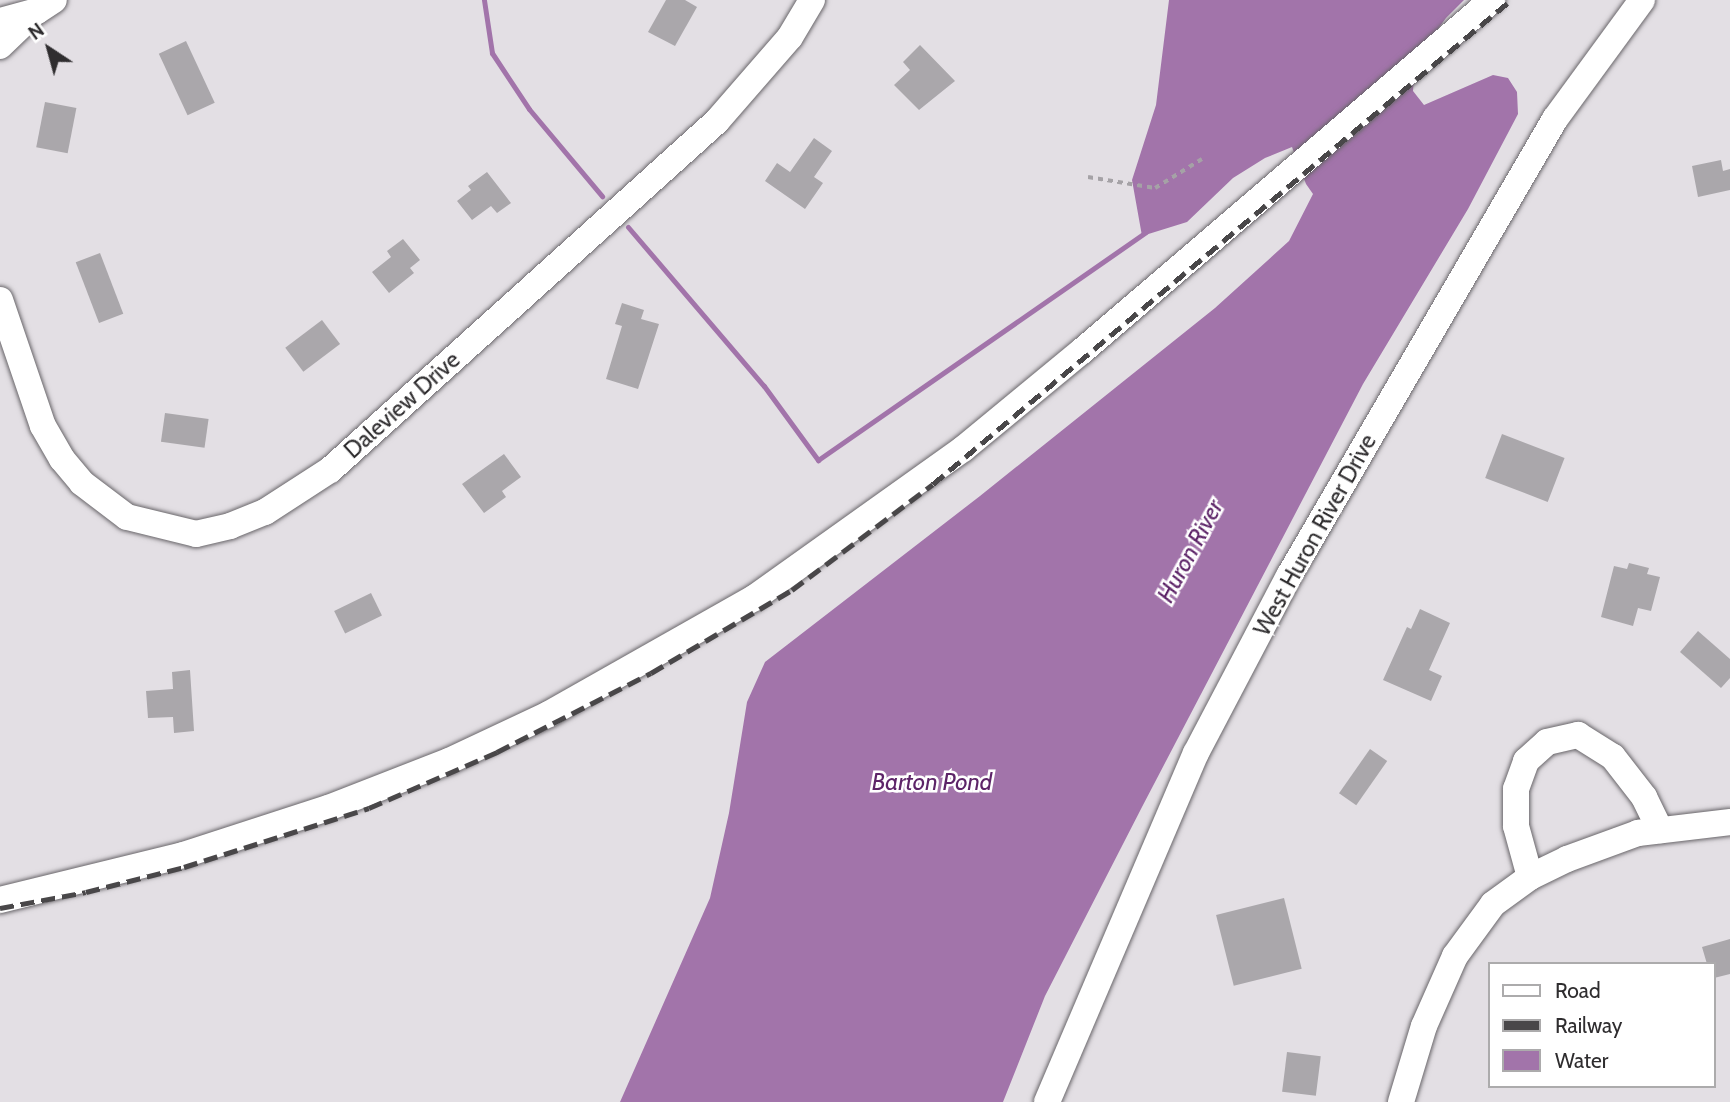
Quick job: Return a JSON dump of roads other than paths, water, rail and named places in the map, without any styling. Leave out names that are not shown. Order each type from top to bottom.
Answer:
[{"type":"street","name":"Daleview Drive","points":[[0,300],[43,426],[62,459],[82,482],[127,517],[196,534],[230,526],[265,512],[330,470],[717,121],[790,37],[812,0]]},
{"type":"street","points":[[0,900],[183,855],[328,808],[449,761],[549,714],[754,598],[963,449],[1082,351],[1291,169],[1492,0]]},
{"type":"street","name":"West Huron River Drive","points":[[1047,1102],[1196,753],[1289,576],[1555,119],[1642,0]]},
{"type":"street","points":[[0,21],[45,6]]},
{"type":"street","points":[[0,46],[7,36],[45,6]]},
{"type":"street","points":[[1530,877],[1516,826],[1516,789],[1527,761],[1547,742],[1578,735],[1613,757],[1644,797],[1660,830]]},
{"type":"street","points":[[1401,1102],[1424,1026],[1455,956],[1493,904],[1530,877],[1567,859],[1639,833],[1730,822]]},
{"type":"water","name":"Barton Pond","points":[[1169,0],[1464,0],[1446,18],[1415,60],[1413,91],[1424,105],[1493,75],[1508,78],[1517,92],[1518,114],[1468,209],[1363,384],[1142,807],[1045,996],[1003,1102],[620,1102],[710,898],[729,813],[747,702],[765,662],[980,496],[1215,308],[1289,241],[1313,194],[1306,184],[1292,147],[1265,158],[1233,178],[1187,222],[1142,236],[1132,180],[1156,105]]},
{"type":"waterway","points":[[484,0],[492,53],[529,109],[602,196]]},
{"type":"waterway","points":[[628,227],[764,386],[818,460],[1146,232]]},
{"type":"railway","points":[[0,908],[86,892],[184,867],[369,808],[497,752],[651,673],[792,590],[933,484],[1511,0]]},
{"type":"water label","name":"Huron River","points":[[1190,551]]}]
